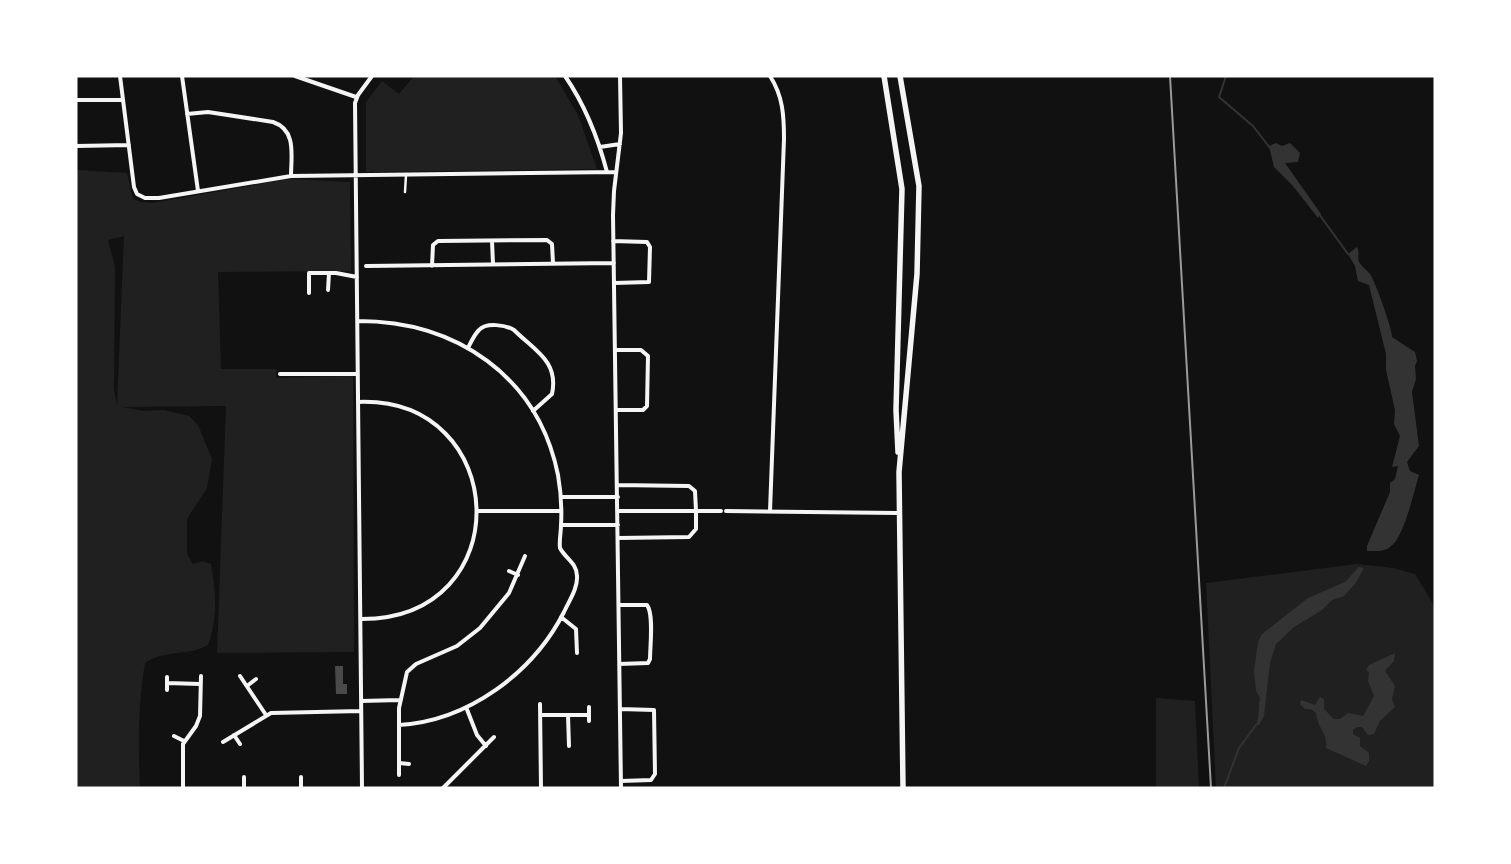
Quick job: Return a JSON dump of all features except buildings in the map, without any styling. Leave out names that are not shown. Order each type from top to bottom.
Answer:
[{"type":"main road","points":[[884,76],[902,189],[896,410],[900,472]]},
{"type":"main road","points":[[900,76],[919,186],[917,274],[898,512],[903,788]]},
{"type":"street","points":[[120,76],[137,194],[145,198],[159,198],[291,176],[616,172]]},
{"type":"street","points":[[182,76],[198,191]]},
{"type":"street","points":[[295,76],[356,97]]},
{"type":"street","points":[[362,788],[356,97],[372,76]]},
{"type":"street","points":[[565,76],[584,108],[600,147],[607,172]]},
{"type":"street","points":[[620,76],[620,144],[614,190],[613,241],[621,788]]},
{"type":"street","points":[[770,76],[780,96],[784,112],[770,511]]},
{"type":"street","points":[[76,100],[123,100]]},
{"type":"street","points":[[187,114],[215,112],[279,124],[288,132],[290,138],[291,176]]},
{"type":"street","points":[[600,147],[620,144]]},
{"type":"street","points":[[76,146],[129,145]]},
{"type":"street","points":[[405,192],[406,175]]},
{"type":"street","points":[[432,266],[432,248],[435,242],[549,240],[552,244],[553,263]]},
{"type":"street","points":[[492,241],[493,264]]},
{"type":"street","points":[[613,241],[646,242],[650,247],[649,282],[614,283]]},
{"type":"street","points":[[357,266],[614,263]]},
{"type":"street","points":[[309,293],[309,273],[329,273],[357,277]]},
{"type":"street","points":[[328,290],[329,273]]},
{"type":"street","points":[[358,321],[389,322],[425,328],[448,337],[468,348],[504,375],[533,411],[550,448],[561,497],[560,548],[574,566],[577,579],[561,617],[542,646],[525,665],[494,691],[466,707],[426,722],[399,725]]},
{"type":"street","points":[[468,348],[480,328],[486,326],[507,326],[514,330],[548,362],[553,370],[552,394],[533,411]]},
{"type":"street","points":[[615,350],[641,350],[648,356],[647,406],[643,410],[616,410]]},
{"type":"street","points":[[280,374],[358,374]]},
{"type":"street","points":[[358,402],[401,407],[428,419],[441,430],[461,453],[468,468],[478,511],[477,529],[472,548],[457,575],[442,592],[424,604],[398,615],[361,619]]},
{"type":"street","points":[[617,485],[689,486],[696,491],[696,529],[689,537],[618,538]]},
{"type":"street","points":[[561,497],[618,497]]},
{"type":"street","points":[[478,511],[561,510]]},
{"type":"street","points":[[618,511],[898,512]]},
{"type":"street","points":[[561,525],[618,525]]},
{"type":"street","points":[[399,776],[400,700],[405,677],[412,667],[440,655],[473,634],[502,603],[518,575],[525,556]]},
{"type":"street","points":[[509,571],[518,575]]},
{"type":"street","points":[[619,604],[648,605],[650,609],[650,661],[646,664],[619,664]]},
{"type":"street","points":[[561,617],[576,629],[577,653]]},
{"type":"street","points":[[183,788],[184,741],[196,726],[200,716],[200,676]]},
{"type":"street","points":[[240,676],[266,715]]},
{"type":"street","points":[[167,677],[167,690]]},
{"type":"street","points":[[246,686],[256,680]]},
{"type":"street","points":[[167,683],[200,684]]},
{"type":"street","points":[[361,701],[400,700]]},
{"type":"street","points":[[540,704],[541,788]]},
{"type":"street","points":[[466,707],[477,735],[486,746]]},
{"type":"street","points":[[589,707],[589,721]]},
{"type":"street","points":[[620,709],[650,709],[655,712],[654,777],[651,780],[621,781]]},
{"type":"street","points":[[223,742],[266,715],[282,712],[361,711]]},
{"type":"street","points":[[540,715],[589,715]]},
{"type":"street","points":[[568,715],[569,746]]},
{"type":"street","points":[[234,735],[240,744]]},
{"type":"street","points":[[174,736],[184,741]]},
{"type":"street","points":[[443,788],[494,737]]},
{"type":"street","points":[[399,763],[409,764]]},
{"type":"street","points":[[244,777],[244,788]]},
{"type":"street","points":[[301,777],[301,788]]},
{"type":"shaded area","points":[[414,76],[555,76],[578,115],[597,169],[366,172],[366,102],[382,81],[399,94]]},
{"type":"shaded area","points":[[1276,143],[1282,146],[1290,143],[1300,153],[1298,162],[1285,163],[1321,214],[1318,218],[1293,186],[1274,167],[1269,146]]},
{"type":"shaded area","points":[[76,170],[127,173],[133,199],[153,203],[288,179],[350,182],[351,271],[218,272],[221,369],[276,369],[276,378],[353,376],[354,652],[217,653],[226,406],[122,407],[145,411],[164,410],[189,416],[198,425],[212,459],[207,488],[187,519],[187,554],[193,564],[203,561],[211,564],[215,594],[215,615],[208,645],[193,651],[159,656],[145,663],[139,725],[140,788],[76,788]],"holes":[[[124,236],[117,405],[114,390],[115,267],[108,240]]]},
{"type":"shaded area","points":[[1357,247],[1359,262],[1372,278],[1387,316],[1392,337],[1415,352],[1417,361],[1415,366],[1416,379],[1412,392],[1419,446],[1407,462],[1410,471],[1419,475],[1400,534],[1390,547],[1379,551],[1367,551],[1367,546],[1390,492],[1390,483],[1395,479],[1398,466],[1392,467],[1400,436],[1394,424],[1395,410],[1386,370],[1386,354],[1369,285],[1358,281],[1355,266],[1348,254]]},
{"type":"shaded area","points":[[1357,564],[1394,568],[1415,574],[1435,607],[1435,788],[1216,788],[1206,583]]},
{"type":"shaded area","points":[[1359,567],[1364,568],[1355,584],[1344,596],[1332,600],[1322,610],[1294,627],[1276,644],[1270,663],[1264,716],[1259,725],[1256,725],[1260,698],[1256,691],[1254,671],[1258,642],[1262,634],[1308,598],[1345,582]]},
{"type":"shaded area","points":[[1395,653],[1394,661],[1385,671],[1395,686],[1392,699],[1395,707],[1380,721],[1374,734],[1368,735],[1362,727],[1357,727],[1353,730],[1353,734],[1360,738],[1360,746],[1369,753],[1369,761],[1366,766],[1326,748],[1326,739],[1316,713],[1311,709],[1305,709],[1300,704],[1301,700],[1315,705],[1320,697],[1324,699],[1324,709],[1334,719],[1340,719],[1348,713],[1363,716],[1374,696],[1368,681],[1369,673],[1366,670],[1369,665]]},
{"type":"shaded area","points":[[1156,698],[1195,701],[1199,788],[1156,788]]},
{"type":"waterway","points":[[1226,76],[1219,97],[1253,126],[1270,148]]},
{"type":"waterway","points":[[1319,214],[1348,254]]},
{"type":"waterway","points":[[1224,788],[1239,748],[1256,725]]},
{"type":"railway","points":[[1170,76],[1211,788]]}]
